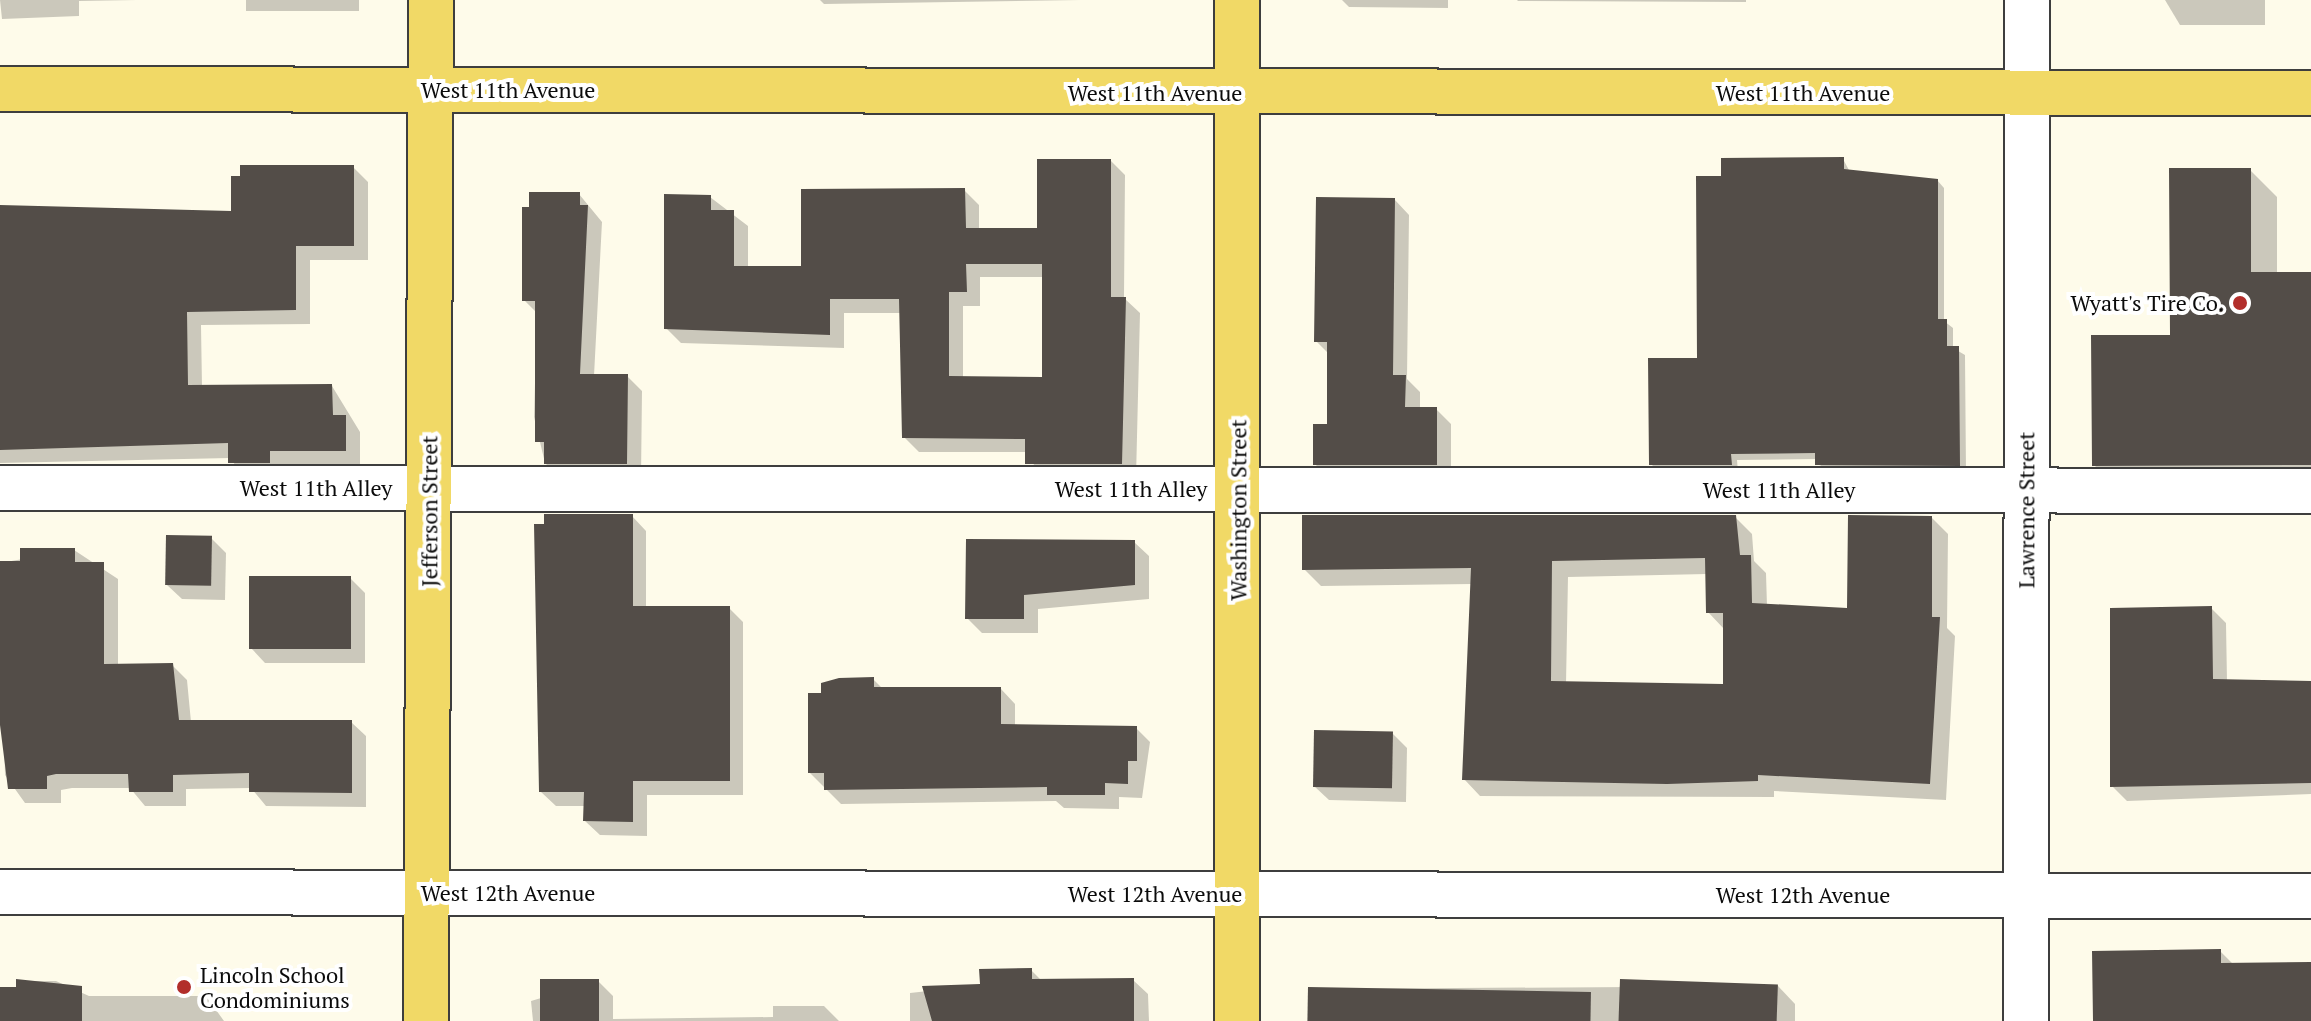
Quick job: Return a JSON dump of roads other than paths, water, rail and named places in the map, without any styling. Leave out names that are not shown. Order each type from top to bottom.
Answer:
[{"type":"main road","name":"Jefferson Street","points":[[426,1021],[431,0]]},
{"type":"main road","name":"Washington Street","points":[[1237,0],[1237,1021]]},
{"type":"main road","name":"West 11th Avenue","points":[[0,89],[2311,93]]},
{"type":"street","name":"Lawrence Street","points":[[2026,1021],[2027,0]]},
{"type":"street","name":"West 11th Alley","points":[[0,488],[2311,491]]},
{"type":"street","name":"West 12th Avenue","points":[[0,892],[2311,896]]},
{"type":"place","name":"Wyatt's Tire Co.","points":[[2240,303]]},
{"type":"place","name":"Lincoln School Condominiums","points":[[184,987]]}]
